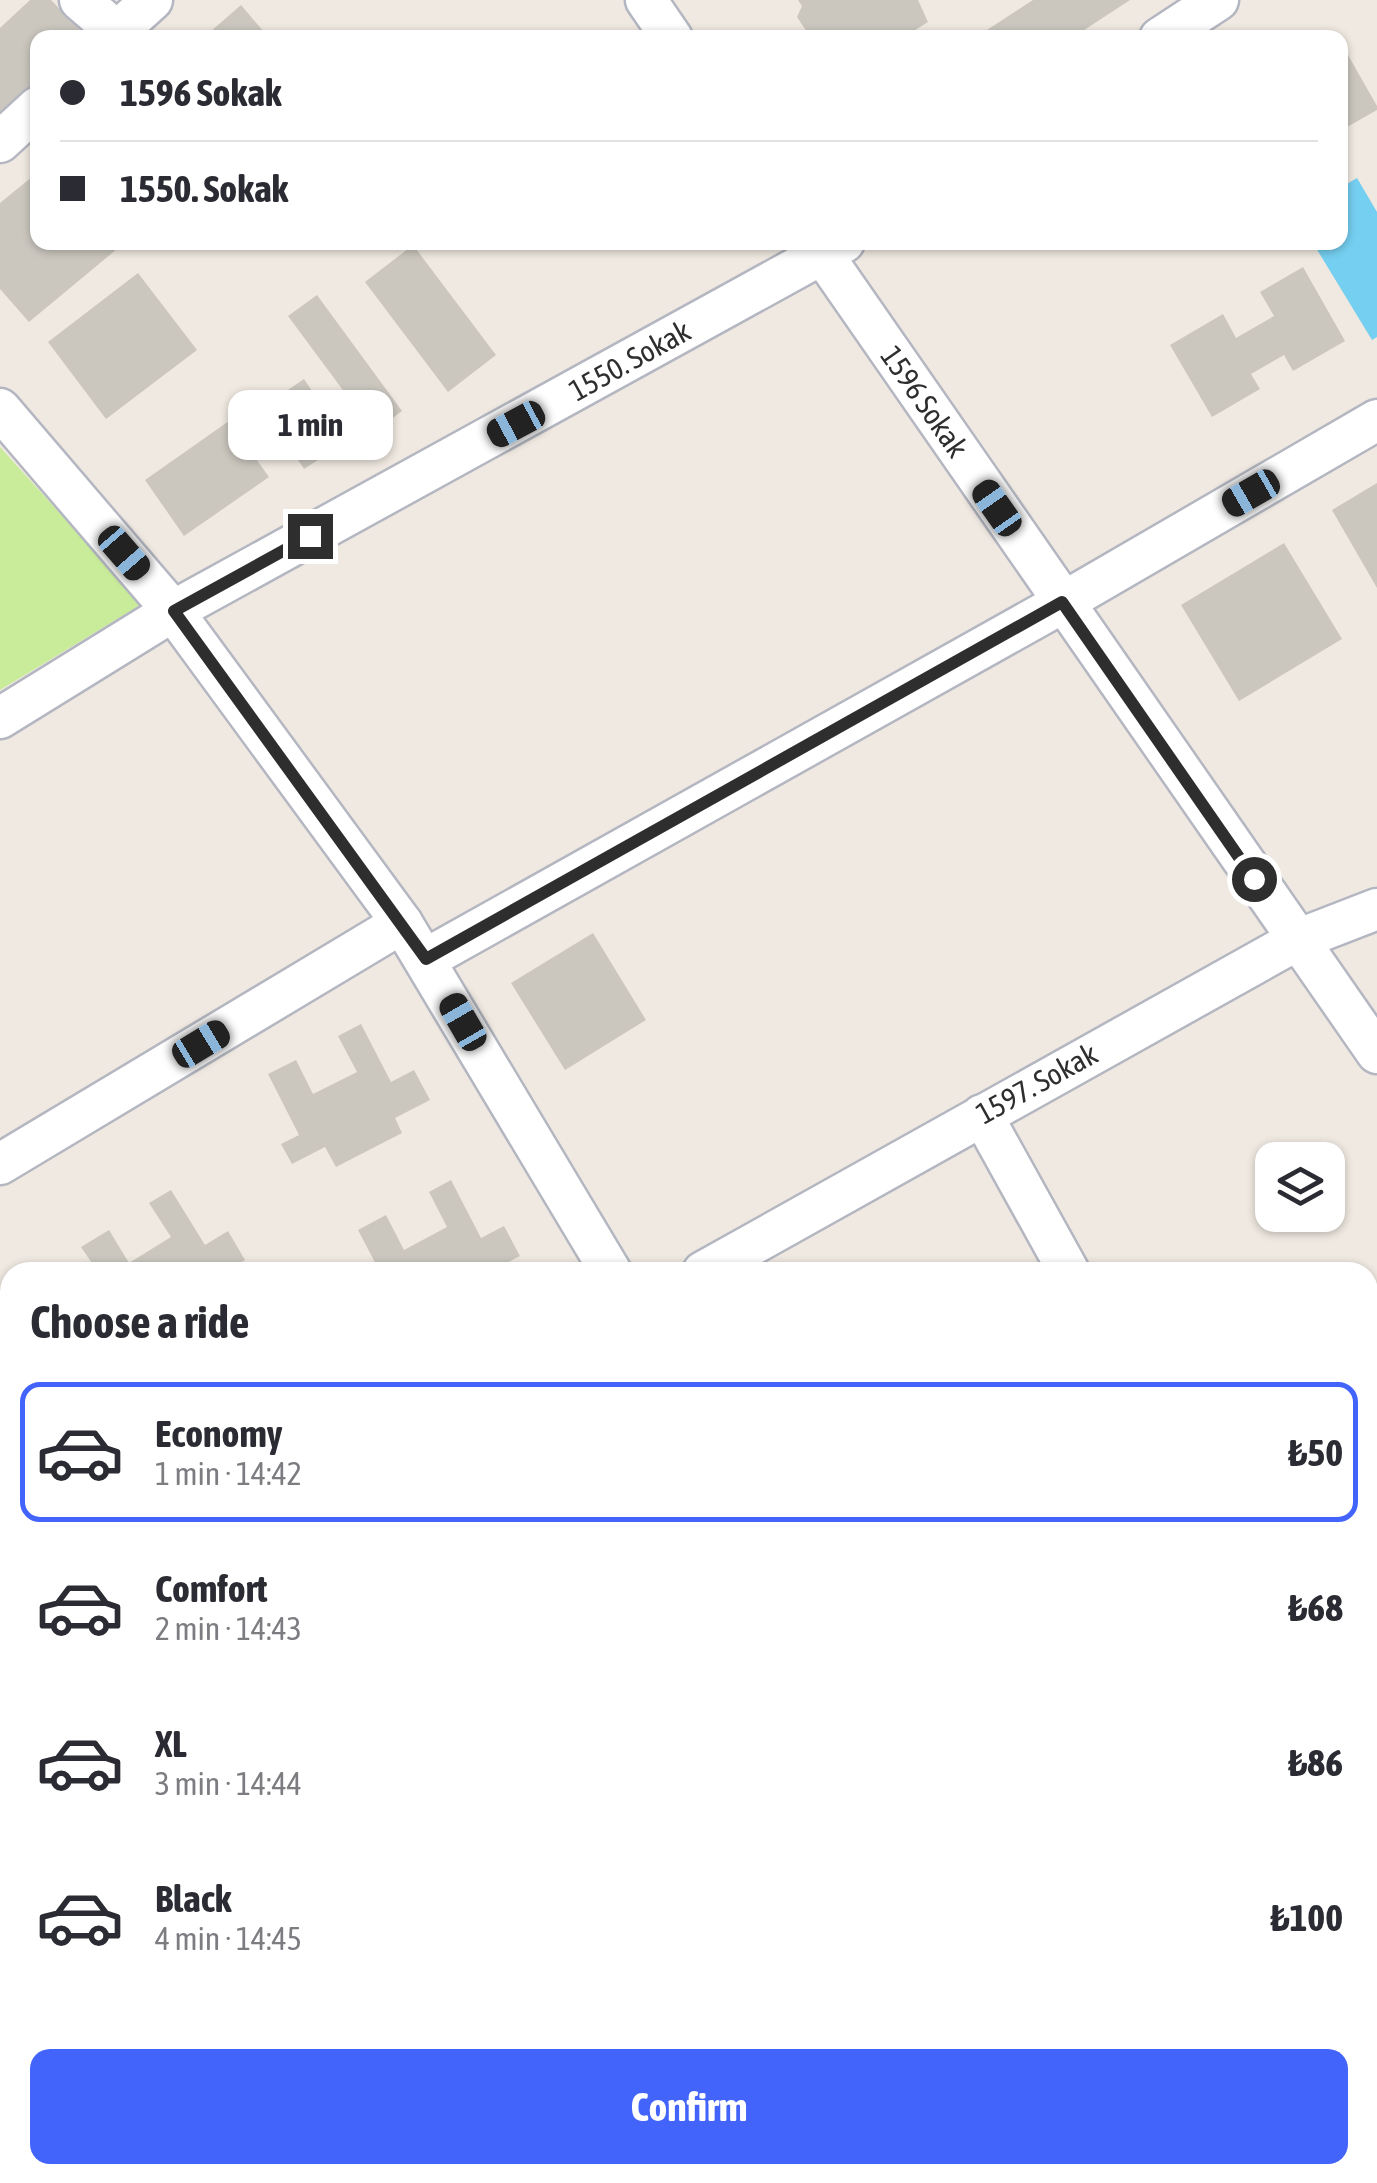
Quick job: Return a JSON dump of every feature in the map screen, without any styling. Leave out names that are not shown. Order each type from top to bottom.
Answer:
[{"type":"street","points":[[80,0],[109,30]]},
{"type":"street","points":[[118,30],[152,0]]},
{"type":"street","points":[[646,0],[667,30]]},
{"type":"street","points":[[1171,30],[1206,3]]},
{"type":"street","points":[[0,142],[30,114]]},
{"type":"street","name":"1550. Sokak","points":[[0,718],[174,611],[822,250]]},
{"type":"street","name":"1596 Sokak","points":[[829,250],[1062,602],[1377,1053]]},
{"type":"street","points":[[0,409],[174,611],[402,923],[604,1262]]},
{"type":"street","points":[[426,959],[1062,602],[1377,420]]},
{"type":"street","name":"1597. Sokak","points":[[722,1262],[1297,940],[1377,908]]},
{"type":"street","points":[[0,1164],[402,923]]},
{"type":"street","points":[[982,1115],[1064,1262]]},
{"type":"green space","points":[[0,447],[142,604],[0,690]]},
{"type":"water","points":[[1357,178],[1377,212],[1377,337],[1372,340],[1317,250],[1348,250],[1348,183]]},
{"type":"building","points":[[30,0],[51,0],[80,30],[30,30],[30,91],[0,119],[0,28]]},
{"type":"building","points":[[798,0],[918,0],[928,22],[915,30],[806,30],[797,17],[802,6]]},
{"type":"building","points":[[1033,0],[1130,0],[1084,30],[987,30]]},
{"type":"building","points":[[241,5],[262,30],[212,30]]},
{"type":"building","points":[[1348,55],[1377,106],[1377,110],[1348,126]]},
{"type":"building","points":[[30,179],[30,250],[116,250],[29,322],[0,289],[0,203]]},
{"type":"building","points":[[407,250],[417,250],[496,355],[448,392],[365,282]]},
{"type":"building","points":[[1303,267],[1345,341],[1293,371],[1284,355],[1251,374],[1260,389],[1212,417],[1170,345],[1223,314],[1236,338],[1274,316],[1260,292]]},
{"type":"building","points":[[138,273],[197,350],[106,419],[48,342]]},
{"type":"building","points":[[317,295],[402,411],[374,432],[288,316]]},
{"type":"building","points":[[304,379],[346,442],[304,469],[263,407]]},
{"type":"building","points":[[229,421],[269,477],[184,536],[145,480]]},
{"type":"building","points":[[1377,483],[1377,588],[1332,510]]},
{"type":"building","points":[[1284,543],[1342,639],[1239,701],[1181,605]]},
{"type":"building","points":[[593,933],[646,1020],[565,1070],[511,983]]},
{"type":"building","points":[[361,1024],[391,1082],[414,1070],[430,1100],[395,1118],[402,1133],[336,1167],[325,1147],[292,1164],[281,1144],[299,1135],[268,1074],[296,1060],[313,1094],[357,1072],[338,1036]]},
{"type":"building","points":[[451,1180],[481,1238],[504,1226],[520,1256],[508,1262],[375,1262],[358,1230],[386,1215],[404,1250],[447,1227],[429,1192]]},
{"type":"building","points":[[171,1190],[205,1245],[228,1231],[245,1260],[131,1262],[171,1237],[149,1203]]},
{"type":"building","points":[[109,1230],[128,1262],[91,1262],[81,1247]]},
{"type":"route","points":[[310,536],[174,611],[426,959],[1062,602],[1254,879]]}]
